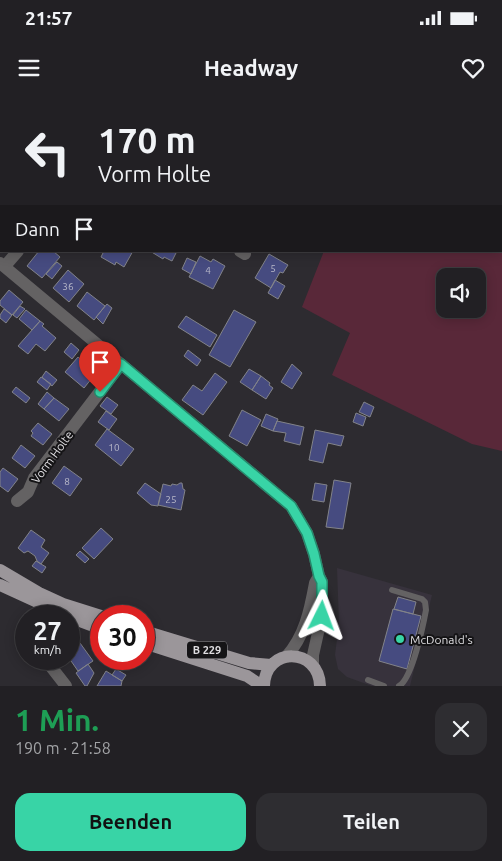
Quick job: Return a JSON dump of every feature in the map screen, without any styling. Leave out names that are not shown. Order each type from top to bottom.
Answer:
[{"type":"main road","points":[[0,570],[39,593],[63,604],[90,613]]},
{"type":"main road","points":[[0,585],[44,605]]},
{"type":"main road","name":"B 229","points":[[155,634],[249,664],[271,665]]},
{"type":"main road","name":"B 229","points":[[155,647],[247,676],[263,686]]},
{"type":"main road","points":[[263,686],[271,665],[275,661],[286,657],[298,657],[313,665],[320,683],[332,686]]},
{"type":"street","points":[[17,252],[3,265],[291,506],[307,533],[322,582],[322,616],[313,655],[313,665]]},
{"type":"street","name":"Vorm Holte","points":[[17,500],[28,492],[34,478],[121,364]]},
{"type":"street","points":[[286,657],[302,634],[315,583],[319,576]]},
{"type":"street","points":[[54,670],[66,686]]},
{"type":"lane","points":[[392,590],[422,599],[426,610],[410,669],[406,680],[399,686]]},
{"type":"lane","points":[[368,680],[384,686]]},
{"type":"shaded area","points":[[324,252],[502,252],[502,451],[472,444],[332,375],[350,333],[302,307]]},
{"type":"shaded area","points":[[337,568],[432,595],[410,686],[372,686],[347,677],[338,669],[335,655],[339,623]]},
{"type":"building","points":[[38,252],[54,252],[60,257],[42,278],[27,266]]},
{"type":"building","points":[[104,252],[132,252],[124,267],[116,262],[115,265],[101,257]]},
{"type":"building","points":[[152,252],[176,252],[172,261],[164,257],[163,259]]},
{"type":"building","points":[[269,254],[288,265],[283,273],[280,272],[271,288],[255,278]]},
{"type":"building","points":[[200,256],[211,262],[213,259],[225,266],[213,289],[189,277]]},
{"type":"building","points":[[187,258],[196,262],[191,274],[182,269]]},
{"type":"building","points":[[57,262],[62,266],[52,279],[46,274]]},
{"type":"building","points":[[68,270],[84,284],[69,302],[53,288]]},
{"type":"building","points":[[275,280],[285,286],[278,299],[268,293]]},
{"type":"building","points":[[9,290],[23,302],[12,315],[0,305],[0,301]]},
{"type":"building","points":[[87,292],[105,306],[94,320],[77,306]]},
{"type":"building","points":[[107,304],[112,308],[103,324],[96,317]]},
{"type":"building","points":[[20,306],[25,309],[17,318],[13,315]]},
{"type":"building","points":[[4,309],[12,315],[6,323],[0,318]]},
{"type":"building","points":[[26,310],[40,321],[32,330],[19,319]]},
{"type":"building","points":[[234,310],[256,322],[230,367],[209,355]]},
{"type":"building","points":[[186,316],[217,335],[210,347],[178,327]]},
{"type":"building","points":[[40,321],[44,324],[42,326],[56,338],[45,351],[36,344],[28,354],[18,346]]},
{"type":"building","points":[[71,343],[79,350],[72,359],[64,352]]},
{"type":"building","points":[[188,350],[201,360],[197,366],[184,356]]},
{"type":"building","points":[[78,357],[96,373],[84,388],[65,372]]},
{"type":"building","points":[[292,364],[302,373],[292,389],[281,382]]},
{"type":"building","points":[[249,369],[261,376],[252,390],[240,382]]},
{"type":"building","points":[[46,371],[57,380],[52,386],[42,377]]},
{"type":"building","points":[[215,373],[227,382],[203,415],[182,400],[193,385],[202,391]]},
{"type":"building","points":[[261,376],[273,388],[266,399],[252,390]]},
{"type":"building","points":[[41,377],[51,384],[47,390],[37,382]]},
{"type":"building","points":[[16,387],[30,398],[26,403],[12,392]]},
{"type":"building","points":[[47,392],[54,398],[44,409],[38,404]]},
{"type":"building","points":[[107,397],[118,405],[111,414],[100,406]]},
{"type":"building","points":[[54,398],[69,409],[59,421],[44,409]]},
{"type":"building","points":[[364,402],[374,407],[370,417],[359,412]]},
{"type":"building","points":[[242,410],[261,420],[247,446],[229,436]]},
{"type":"building","points":[[106,411],[117,419],[109,430],[98,422]]},
{"type":"building","points":[[356,413],[366,417],[363,426],[353,422]]},
{"type":"building","points":[[266,414],[278,419],[273,431],[261,426]]},
{"type":"building","points":[[277,421],[304,427],[300,445],[284,441],[286,433],[273,431]]},
{"type":"building","points":[[38,423],[52,434],[43,445],[31,436],[33,433],[31,431]]},
{"type":"building","points":[[107,429],[134,449],[121,466],[95,445]]},
{"type":"building","points":[[315,430],[344,436],[341,446],[328,443],[323,463],[309,460]]},
{"type":"building","points":[[21,445],[35,456],[25,468],[12,458]]},
{"type":"building","points":[[64,466],[82,479],[70,496],[52,483]]},
{"type":"building","points":[[3,468],[18,479],[8,492],[0,486],[0,472]]},
{"type":"building","points":[[334,480],[351,483],[343,529],[326,527]]},
{"type":"building","points":[[145,483],[161,494],[158,506],[151,505],[137,493]]},
{"type":"building","points":[[182,483],[185,490],[181,510],[158,505],[163,484],[171,486],[172,484],[177,485]]},
{"type":"building","points":[[315,483],[327,485],[324,502],[312,500]]},
{"type":"building","points":[[101,528],[113,539],[94,559],[82,548]]},
{"type":"building","points":[[31,530],[45,540],[41,547],[49,553],[41,564],[28,551],[24,553],[18,548]]},
{"type":"building","points":[[80,551],[89,559],[85,563],[76,555]]},
{"type":"building","points":[[36,561],[46,567],[42,573],[32,566]]},
{"type":"building","points":[[398,597],[416,602],[413,614],[394,609]]},
{"type":"building","name":"McDonald's","points":[[393,609],[421,616],[407,669],[379,661]]},
{"type":"building","points":[[80,643],[90,657],[90,663],[80,670]]},
{"type":"building","points":[[88,664],[90,670],[94,673],[87,686],[85,686],[76,673]]},
{"type":"building","points":[[115,670],[118,670],[126,675],[122,681],[112,675]]},
{"type":"building","points":[[106,671],[122,681],[121,686],[97,686]]},
{"type":"place","name":"McDonald's","points":[[400,639]]},
{"type":"route","points":[[100,392],[121,364],[291,506],[307,533],[322,582],[322,616]]}]
